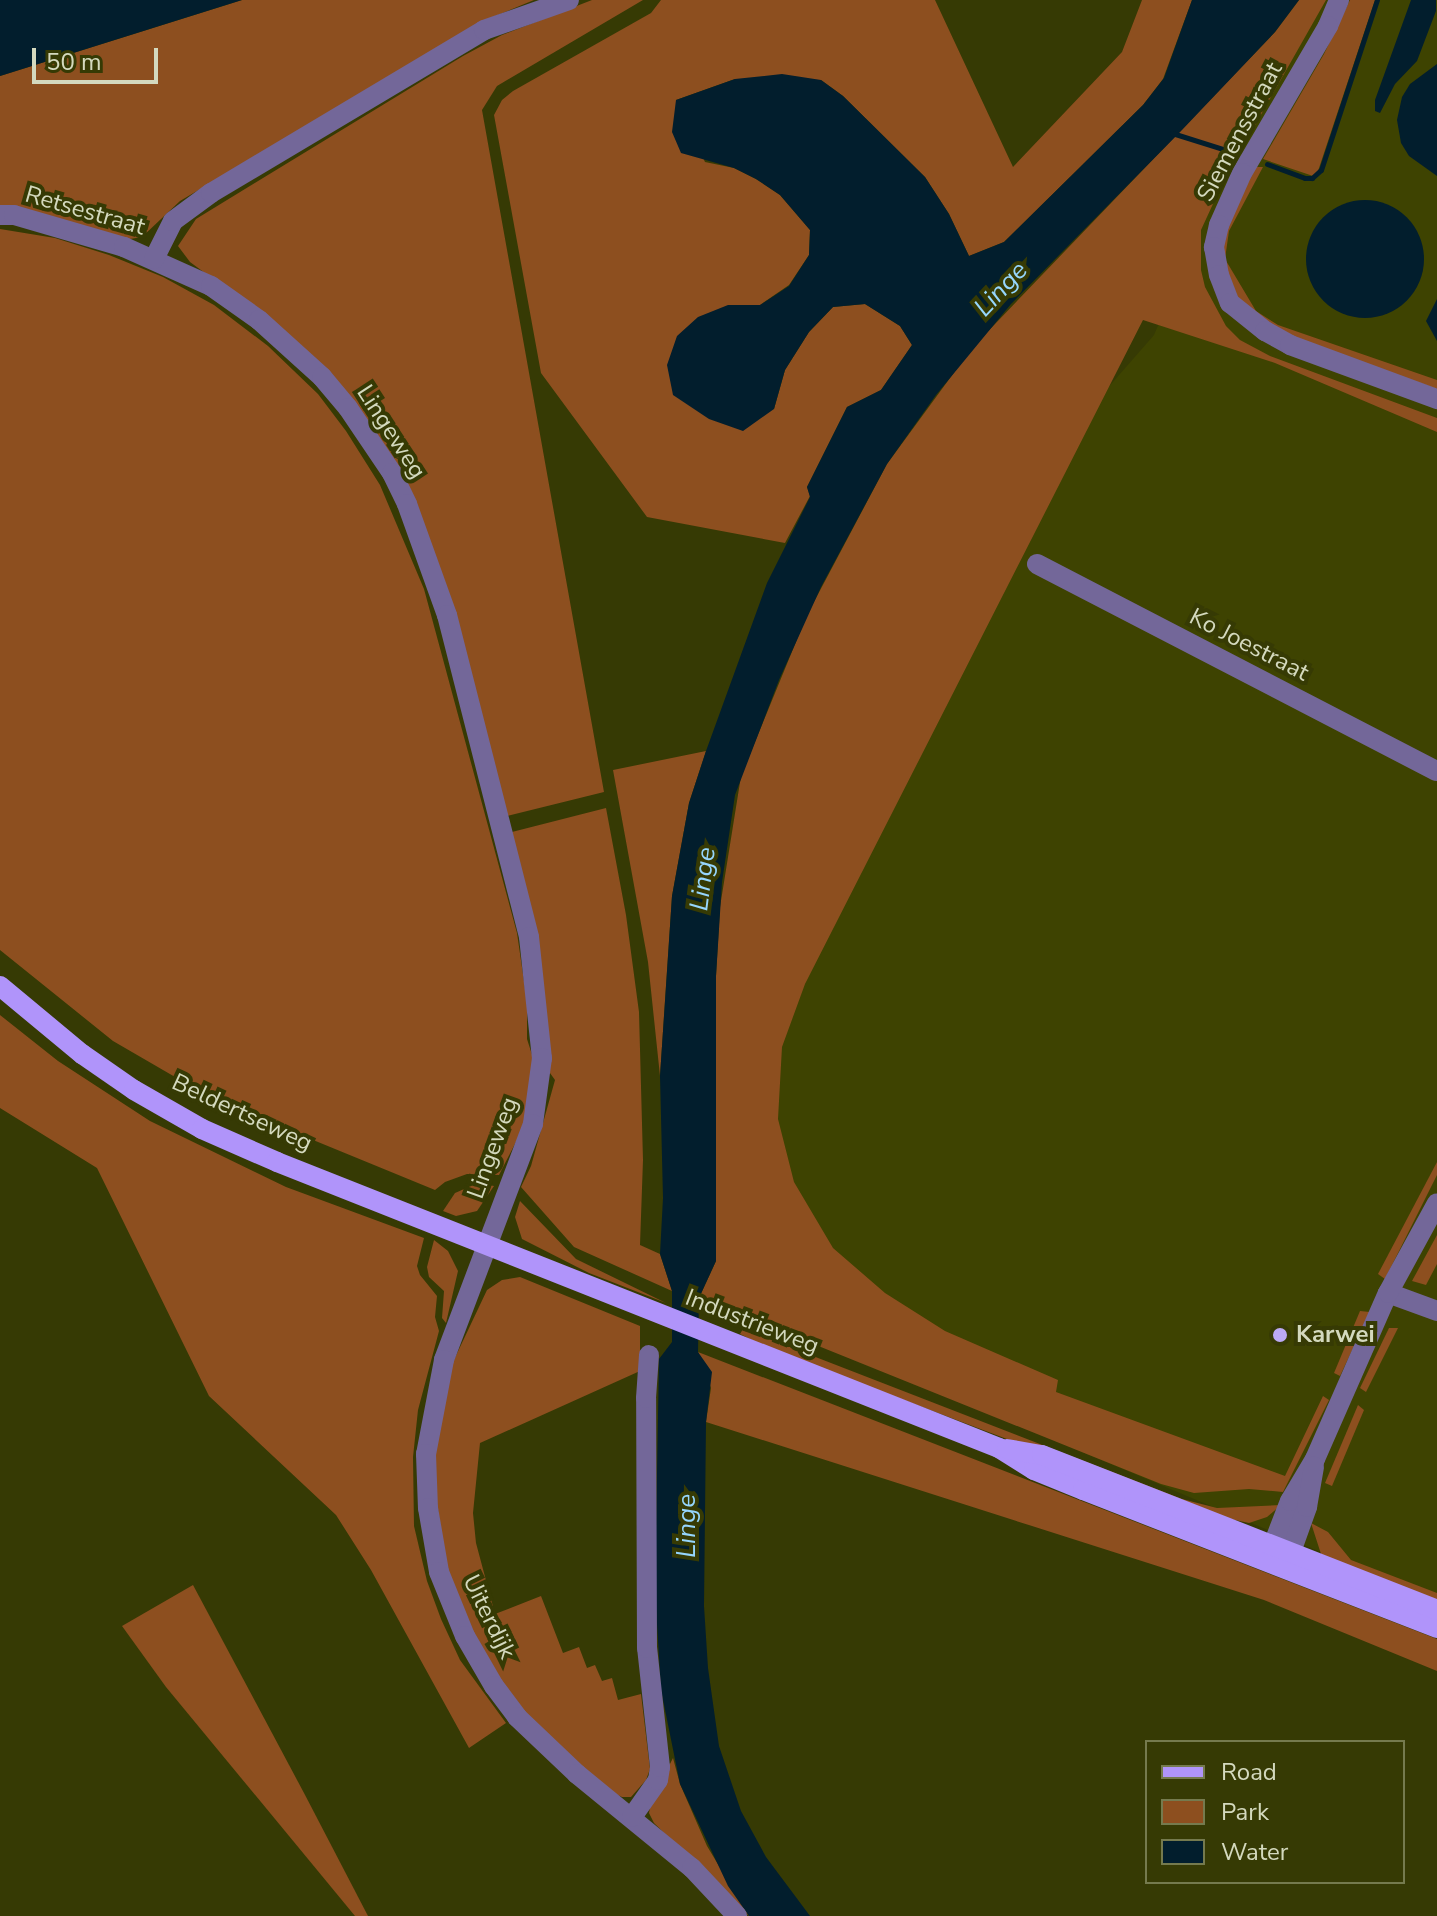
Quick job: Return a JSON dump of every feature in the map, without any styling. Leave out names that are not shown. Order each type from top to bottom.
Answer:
[{"type":"main road","name":"Beldertseweg","points":[[0,986],[82,1054],[134,1090],[202,1129],[486,1243]]},
{"type":"main road","name":"Industrieweg","points":[[486,1243],[999,1448],[1034,1470],[1437,1610]]},
{"type":"main road","name":"Industrieweg","points":[[1280,1554],[1437,1628]]},
{"type":"street","points":[[154,259],[173,221],[211,193],[484,30],[569,0]]},
{"type":"street","name":"Siemensstraat","points":[[1339,0],[1328,26],[1242,173],[1219,225],[1214,247],[1219,275],[1230,303],[1265,331],[1290,345],[1437,399]]},
{"type":"street","name":"Retsestraat","points":[[0,215],[14,215],[124,247],[154,259]]},
{"type":"street","name":"Lingeweg","points":[[154,259],[211,286],[259,320],[322,377],[348,408],[392,473],[407,504],[447,615],[529,937],[542,1058],[541,1090],[533,1124],[486,1243]]},
{"type":"street","name":"Ko Joestraat","points":[[1037,564],[1437,771]]},
{"type":"street","points":[[1280,1554],[1312,1487],[1315,1459],[1388,1293],[1437,1203]]},
{"type":"street","name":"Uiterdijk","points":[[486,1243],[451,1335],[426,1454],[428,1508],[439,1572],[465,1636],[494,1686],[517,1717],[577,1774],[692,1868],[737,1916]]},
{"type":"street","points":[[1388,1293],[1437,1311]]},
{"type":"street","points":[[632,1817],[658,1780],[660,1767],[647,1648],[646,1398],[649,1355]]},
{"type":"shaded area","points":[[1304,0],[1437,0],[1437,1601],[768,1320],[773,1044],[1056,447],[1154,335],[1270,64]]},
{"type":"green space","points":[[242,0],[534,0],[488,19],[180,201],[142,237],[130,239],[0,208],[0,76]]},
{"type":"green space","points":[[592,0],[643,0],[497,86],[482,110],[604,792],[503,817],[401,482],[247,304],[190,262],[178,246],[196,219],[463,56],[502,35]]},
{"type":"green space","points":[[661,0],[935,0],[1013,167],[1122,52],[1142,0],[1192,0],[1163,79],[1143,105],[1004,242],[969,256],[949,214],[925,177],[843,96],[821,80],[735,79],[676,100],[705,162],[734,168],[756,179],[780,195],[810,230],[809,255],[789,285],[760,305],[728,305],[774,409],[785,370],[809,332],[833,307],[865,304],[900,326],[912,345],[881,390],[847,407],[807,487],[810,496],[785,543],[647,517],[541,373],[494,115],[502,100],[513,91],[651,13]]},
{"type":"green space","points":[[1299,0],[1326,0],[1224,180],[1201,230],[1201,270],[1205,287],[1226,326],[1240,340],[1270,356],[1437,418],[1437,432],[1275,363],[1143,320],[805,984],[782,1047],[778,1119],[794,1182],[833,1248],[885,1293],[945,1331],[1058,1380],[1056,1392],[1285,1476],[1323,1396],[1329,1400],[1283,1492],[1249,1489],[1194,1493],[1161,1484],[699,1298],[716,1261],[716,976],[720,907],[741,776],[807,615],[887,464],[972,348],[1275,32]]},
{"type":"green space","points":[[1350,0],[1375,0],[1316,177],[1263,159],[1324,54]]},
{"type":"green space","points":[[1254,167],[1263,167],[1229,231],[1225,259],[1256,311],[1278,325],[1437,380],[1437,389],[1277,332],[1246,310],[1224,278],[1220,259],[1231,207],[1242,182]]},
{"type":"green space","points":[[0,229],[55,238],[109,255],[163,277],[214,305],[268,346],[318,394],[380,485],[424,589],[517,933],[527,1002],[527,1039],[535,1064],[534,1081],[521,1132],[499,1175],[467,1174],[445,1182],[435,1190],[213,1099],[113,1041],[0,950]]},
{"type":"green space","points":[[706,751],[689,803],[672,896],[660,1076],[648,962],[613,770]]},
{"type":"green space","points":[[606,808],[626,915],[639,1012],[643,1160],[640,1245],[660,1254],[672,1291],[574,1247],[521,1187],[531,1166],[555,1080],[545,1066],[508,833]]},
{"type":"green space","points":[[0,1015],[58,1061],[150,1121],[286,1187],[424,1238],[417,1266],[420,1275],[437,1296],[435,1317],[439,1331],[418,1410],[413,1457],[414,1526],[427,1581],[460,1660],[506,1723],[469,1748],[371,1570],[336,1515],[209,1396],[97,1168],[0,1108]]},
{"type":"green space","points":[[1437,1162],[1437,1175],[1385,1279],[1378,1274]]},
{"type":"green space","points":[[478,1183],[494,1186],[477,1211],[456,1216],[443,1211],[455,1193]]},
{"type":"green space","points":[[520,1201],[576,1259],[666,1303],[589,1273],[522,1239],[515,1217]]},
{"type":"green space","points":[[1437,1235],[1437,1264],[1426,1285],[1412,1281]]},
{"type":"green space","points":[[434,1240],[448,1251],[458,1271],[446,1323],[442,1318],[444,1291],[429,1277],[427,1267]]},
{"type":"green space","points":[[520,1277],[640,1326],[640,1371],[480,1443],[473,1513],[476,1543],[495,1614],[541,1596],[563,1653],[579,1647],[587,1668],[595,1665],[602,1681],[612,1678],[618,1700],[641,1694],[650,1769],[646,1780],[631,1797],[622,1797],[607,1790],[512,1705],[451,1595],[432,1470],[452,1364],[487,1290],[502,1280]]},
{"type":"green space","points":[[1360,1311],[1370,1312],[1340,1376],[1334,1373]]},
{"type":"green space","points":[[1389,1328],[1398,1328],[1366,1392],[1360,1388]]},
{"type":"green space","points":[[743,1329],[1182,1499],[1217,1508],[1281,1505],[1267,1517],[1249,1523],[1202,1513],[772,1350],[740,1334]]},
{"type":"green space","points":[[698,1352],[1437,1639],[1437,1671],[1264,1600],[706,1422],[711,1388]]},
{"type":"green space","points":[[1358,1405],[1364,1410],[1332,1486],[1325,1483]]},
{"type":"green space","points":[[1311,1523],[1328,1532],[1351,1560],[1437,1593],[1437,1606],[1321,1554]]},
{"type":"green space","points":[[193,1585],[368,1916],[355,1916],[166,1687],[122,1626]]},
{"type":"green space","points":[[673,1758],[680,1784],[707,1846],[749,1916],[654,1823],[649,1813],[651,1801]]},
{"type":"water","points":[[0,0],[242,0],[0,76]]},
{"type":"water","name":"Linge","points":[[1192,0],[1299,0],[1275,32],[1011,304],[936,395],[887,464],[821,587],[779,680],[735,795],[722,882],[716,976],[716,1261],[699,1298],[698,1352],[712,1372],[706,1422],[704,1606],[708,1668],[719,1746],[741,1811],[766,1857],[810,1916],[749,1916],[728,1886],[680,1784],[661,1690],[655,1591],[659,1359],[672,1342],[672,1291],[660,1254],[663,1198],[660,1076],[672,896],[689,803],[706,751],[767,583],[810,497],[807,487],[847,407],[881,390],[912,345],[900,326],[865,304],[833,307],[809,332],[785,370],[774,409],[743,431],[709,419],[673,395],[667,365],[677,336],[698,317],[728,305],[760,305],[789,286],[809,255],[810,230],[780,195],[756,179],[734,168],[681,153],[672,132],[676,100],[735,79],[782,74],[821,80],[843,96],[925,177],[949,214],[969,256],[1004,242],[1143,105],[1164,78]]},
{"type":"water","points":[[1411,0],[1436,0],[1436,11],[1417,61],[1395,84],[1380,113],[1375,111],[1375,100]]},
{"type":"water","points":[[1437,64],[1437,176],[1409,156],[1401,143],[1397,120],[1402,97],[1410,84]]},
{"type":"water","points":[[1365,200],[1388,204],[1407,217],[1420,236],[1424,259],[1420,282],[1407,301],[1388,314],[1365,318],[1342,314],[1323,301],[1310,282],[1306,259],[1310,236],[1323,217],[1342,204]]},
{"type":"water","points":[[1437,299],[1437,341],[1426,321]]},
{"type":"waterway","points":[[1267,164],[1305,178],[1312,178],[1321,170],[1377,0]]},
{"type":"waterway","points":[[1172,133],[1236,153]]},
{"type":"place","name":"Karwei","points":[[1280,1335]]}]
